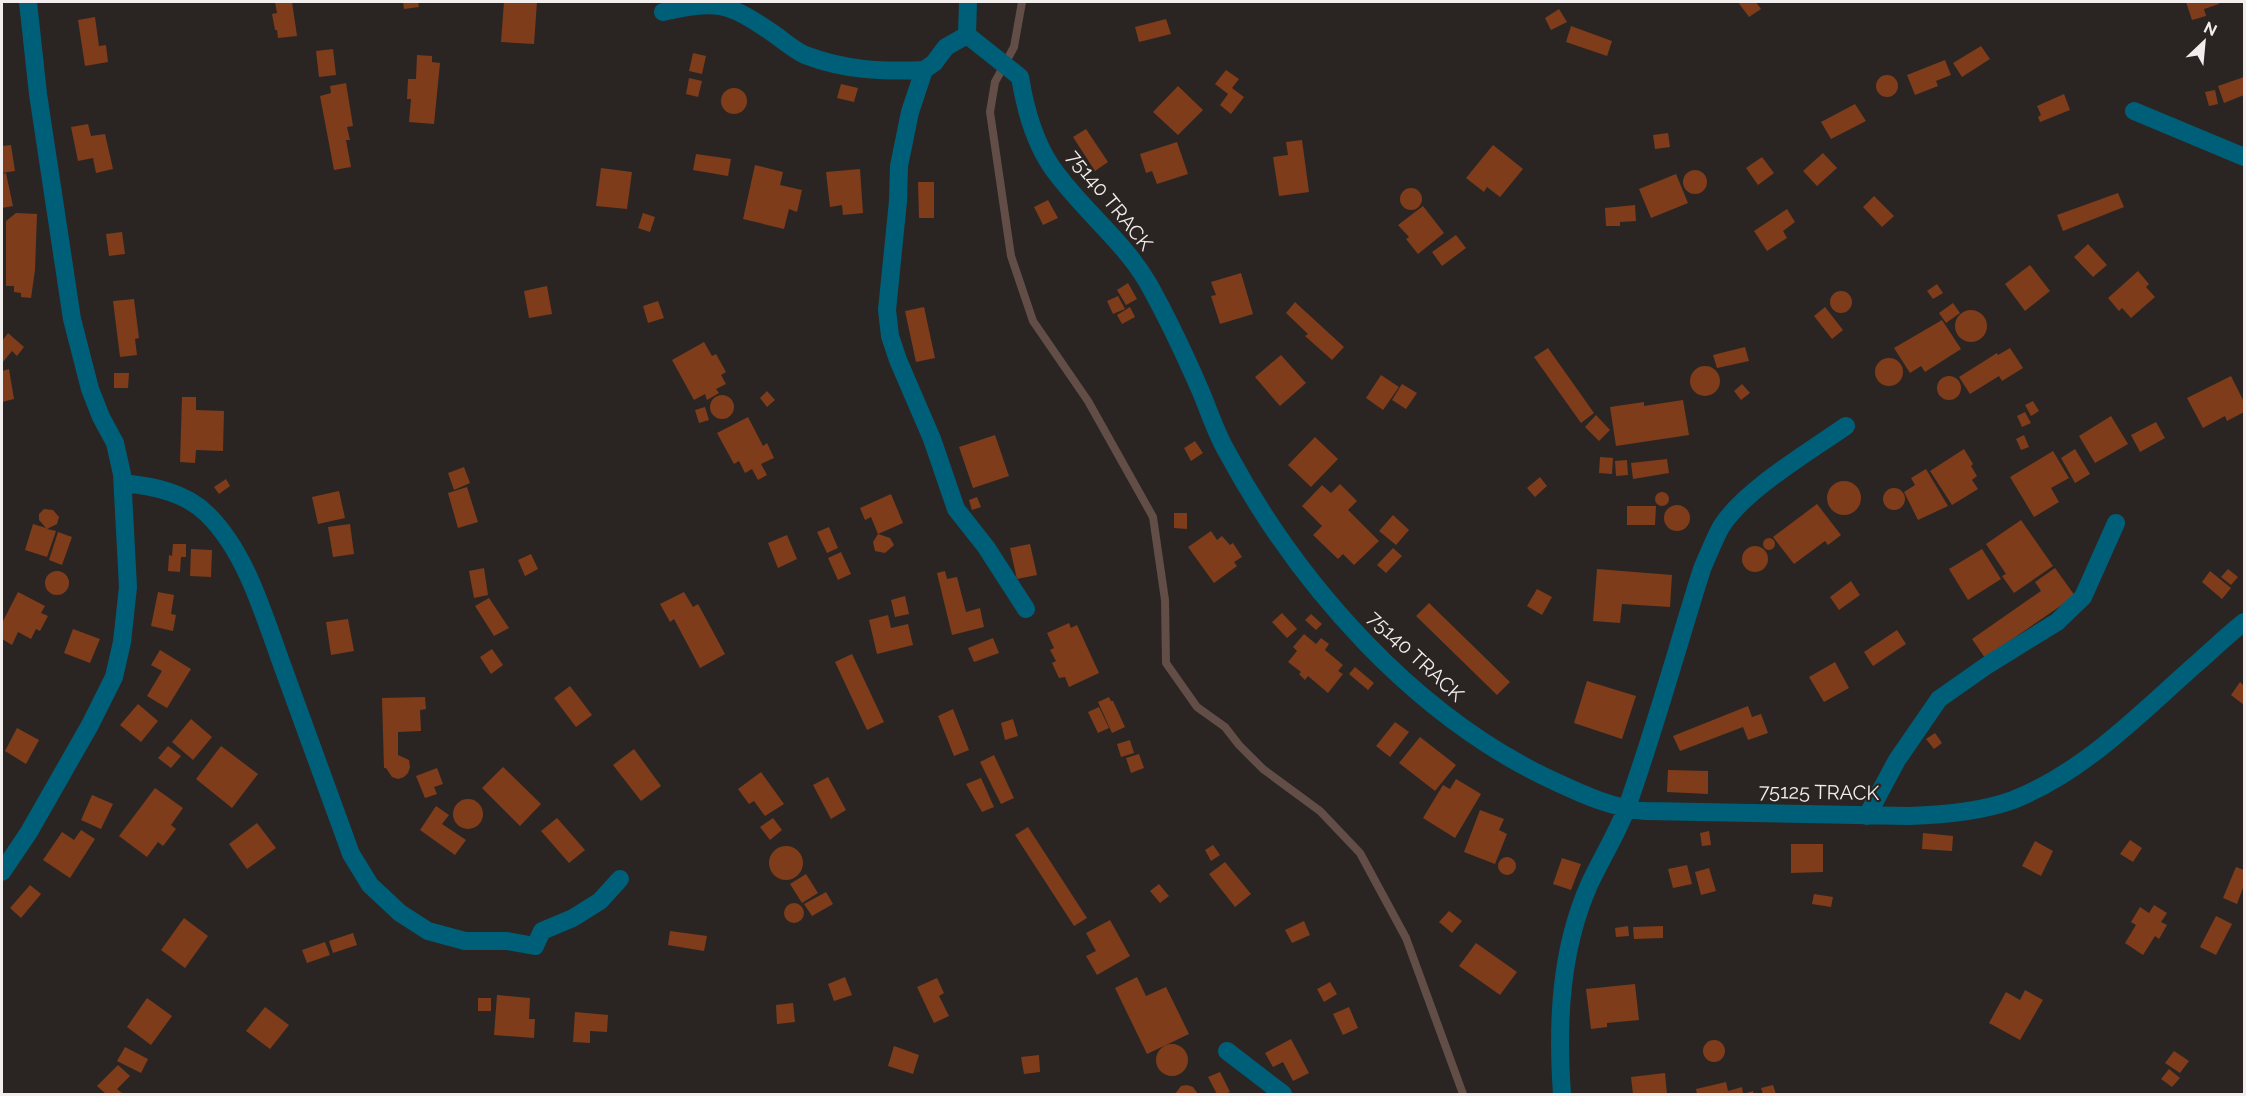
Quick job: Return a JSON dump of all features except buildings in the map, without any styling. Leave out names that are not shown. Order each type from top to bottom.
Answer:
[{"type":"street","points":[[2,872],[29,832],[90,725],[114,677],[122,642],[128,587],[123,483],[116,443],[101,417],[90,389],[72,319],[38,94],[28,2]]},
{"type":"street","points":[[663,12],[701,4],[729,7],[757,22],[803,54],[836,66],[891,72],[924,70],[934,63],[946,46],[967,35],[968,2]]},
{"type":"street","name":"75140 TRACK","points":[[967,35],[1020,77],[1025,109],[1036,137],[1052,166],[1120,244],[1147,282],[1194,375],[1226,451],[1290,554],[1369,649],[1459,726],[1538,774],[1626,810]]},
{"type":"street","points":[[924,70],[910,112],[899,166],[898,201],[887,310],[891,336],[956,509],[987,547],[1026,609]]},
{"type":"street","points":[[2134,111],[2244,157]]},
{"type":"street","points":[[1562,1095],[1559,1054],[1562,987],[1574,929],[1589,886],[1626,810],[1702,569],[1722,526],[1753,492],[1846,426]]},
{"type":"street","points":[[123,483],[156,487],[179,497],[205,512],[225,534],[240,558],[262,611],[351,854],[370,885],[399,913],[428,931],[465,940],[507,941],[535,946],[542,931],[573,918],[600,901],[620,879]]},
{"type":"street","points":[[1866,816],[1897,760],[1939,699],[1989,664],[2057,622],[2083,597],[2116,523]]},
{"type":"street","name":"75125 TRACK","points":[[1626,810],[1866,816],[1934,815],[2012,800],[2061,776],[2130,723],[2244,622]]},
{"type":"street","points":[[1227,1051],[1283,1095]]},
{"type":"waterway","points":[[1022,2],[1014,47],[995,82],[990,112],[1011,256],[1033,321],[1088,401],[1153,517],[1165,600],[1166,663],[1197,707],[1225,727],[1263,769],[1320,811],[1360,853],[1406,938],[1463,1094]]}]
